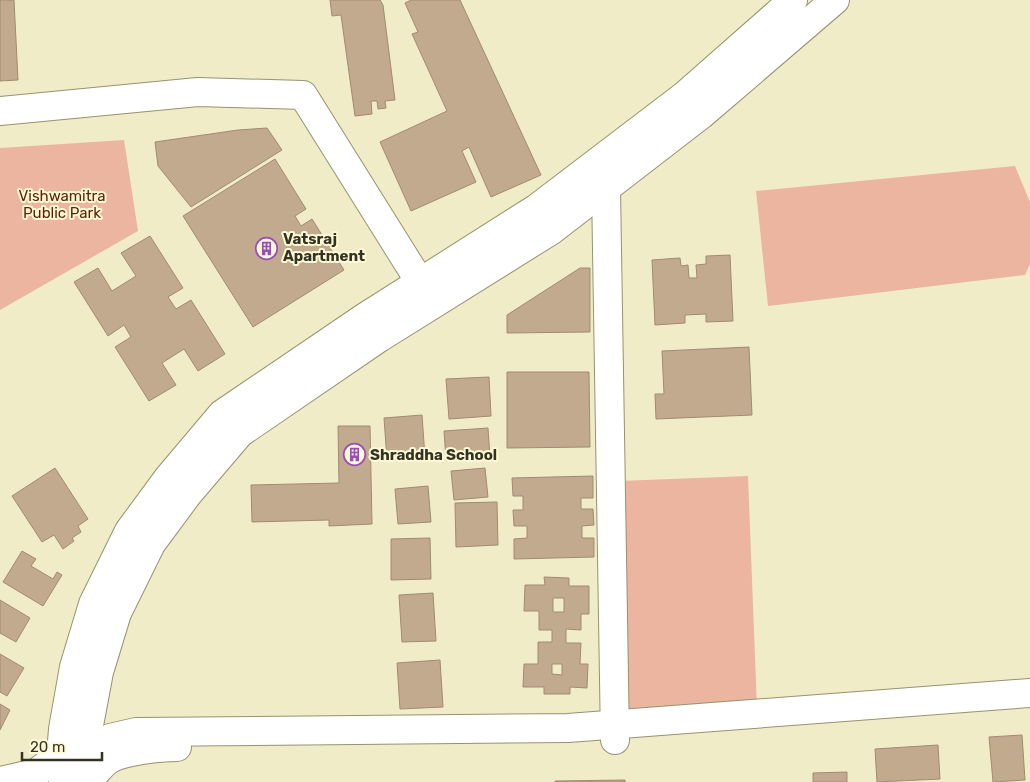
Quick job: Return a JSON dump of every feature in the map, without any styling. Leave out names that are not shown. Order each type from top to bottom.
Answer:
[{"type":"street","points":[[793,0],[684,96],[537,208],[420,282],[222,414],[168,478],[130,531],[93,604],[74,667],[63,729],[88,781],[111,759],[135,752],[169,747],[568,744],[614,732],[1030,693]]},
{"type":"street","points":[[64,782],[117,613],[151,544],[188,494],[240,433],[379,338],[552,230],[701,115],[835,0]]},
{"type":"street","points":[[0,111],[198,92],[303,94],[420,282]]},
{"type":"street","points":[[606,188],[614,732]]},
{"type":"street","points":[[0,781],[36,773],[73,753],[110,738],[136,732],[568,728],[614,732],[1030,709]]},
{"type":"green space","name":"Vishwamitra Public Park","points":[[124,140],[138,231],[0,310],[0,148]]},
{"type":"green space","points":[[1015,166],[1030,202],[1030,264],[1025,275],[768,306],[756,191]]},
{"type":"green space","points":[[748,476],[757,709],[628,714],[619,481]]},
{"type":"building","points":[[0,0],[14,0],[18,80],[0,81]]},
{"type":"building","points":[[330,0],[380,0],[383,5],[395,100],[385,101],[386,108],[378,109],[377,101],[371,101],[372,114],[355,116],[341,15],[332,16]]},
{"type":"building","points":[[411,0],[460,0],[541,175],[491,197],[469,147],[462,151],[476,182],[411,211],[380,142],[447,111],[412,34],[418,32],[405,3]]},
{"type":"building","points":[[267,128],[282,150],[191,207],[158,166],[155,142],[238,130]]},
{"type":"building","name":"Vatsraj Apartment","points":[[275,159],[306,209],[295,216],[301,226],[312,219],[344,270],[253,327],[183,216]]},
{"type":"building","points":[[150,236],[183,288],[168,297],[176,309],[191,300],[225,354],[198,371],[184,349],[162,363],[176,385],[149,401],[115,347],[131,337],[124,325],[108,336],[74,282],[98,268],[112,291],[136,276],[121,253]]},
{"type":"building","points":[[730,255],[733,321],[706,322],[706,314],[685,315],[685,323],[655,325],[652,260],[680,258],[681,266],[688,265],[689,278],[697,278],[696,265],[706,264],[706,256]]},
{"type":"building","points":[[580,268],[590,268],[590,332],[507,333],[507,315]]},
{"type":"building","points":[[749,347],[752,415],[656,419],[655,394],[664,394],[662,351]]},
{"type":"building","points":[[507,372],[589,372],[590,447],[507,448]]},
{"type":"building","points":[[489,377],[491,416],[449,419],[446,379]]},
{"type":"building","points":[[422,415],[425,457],[387,460],[384,418]]},
{"type":"building","name":"Shraddha School","points":[[338,426],[370,426],[372,524],[329,526],[329,520],[252,522],[251,485],[339,483]]},
{"type":"building","points":[[488,428],[490,457],[446,460],[444,431]]},
{"type":"building","points":[[55,468],[88,519],[78,526],[81,532],[72,538],[74,541],[63,549],[54,535],[42,542],[12,496]]},
{"type":"building","points":[[485,468],[488,497],[454,500],[451,471]]},
{"type":"building","points":[[593,476],[593,498],[581,498],[581,509],[593,509],[594,525],[582,526],[582,538],[594,538],[594,557],[514,559],[514,539],[527,538],[527,526],[514,526],[513,510],[523,510],[523,496],[513,496],[512,478]]},
{"type":"building","points":[[428,486],[431,522],[398,524],[395,489]]},
{"type":"building","points":[[497,502],[498,545],[456,547],[455,503]]},
{"type":"building","points":[[430,538],[431,579],[391,580],[391,539]]},
{"type":"building","points":[[22,551],[36,559],[31,566],[53,579],[57,572],[62,575],[43,606],[3,582]]},
{"type":"building","points":[[544,577],[569,578],[569,586],[589,586],[589,614],[581,614],[581,630],[566,629],[566,643],[581,643],[580,664],[588,664],[587,688],[570,687],[570,694],[544,694],[544,687],[523,687],[524,664],[538,664],[538,642],[552,642],[552,630],[539,630],[539,611],[524,611],[525,585],[545,585]],"holes":[[[553,598],[564,598],[564,612],[553,612]],[[552,664],[562,664],[562,675],[552,674]]]},
{"type":"building","points":[[433,593],[436,641],[402,642],[399,595]]},
{"type":"building","points":[[0,600],[30,618],[16,642],[0,633]]},
{"type":"building","points":[[0,654],[24,668],[7,696],[0,692]]},
{"type":"building","points":[[440,660],[443,707],[400,709],[397,663]]},
{"type":"building","points":[[0,704],[10,710],[0,730]]},
{"type":"building","points":[[1022,735],[1025,780],[993,782],[989,737]]},
{"type":"building","points":[[938,745],[940,779],[877,782],[875,749]]},
{"type":"building","points":[[847,772],[847,782],[813,782],[813,773]]},
{"type":"building","points":[[625,780],[625,782],[555,782],[555,781]]},
{"type":"place","name":"Vatsraj Apartment","points":[[267,248]]},
{"type":"place","name":"Shraddha School","points":[[354,455]]}]
